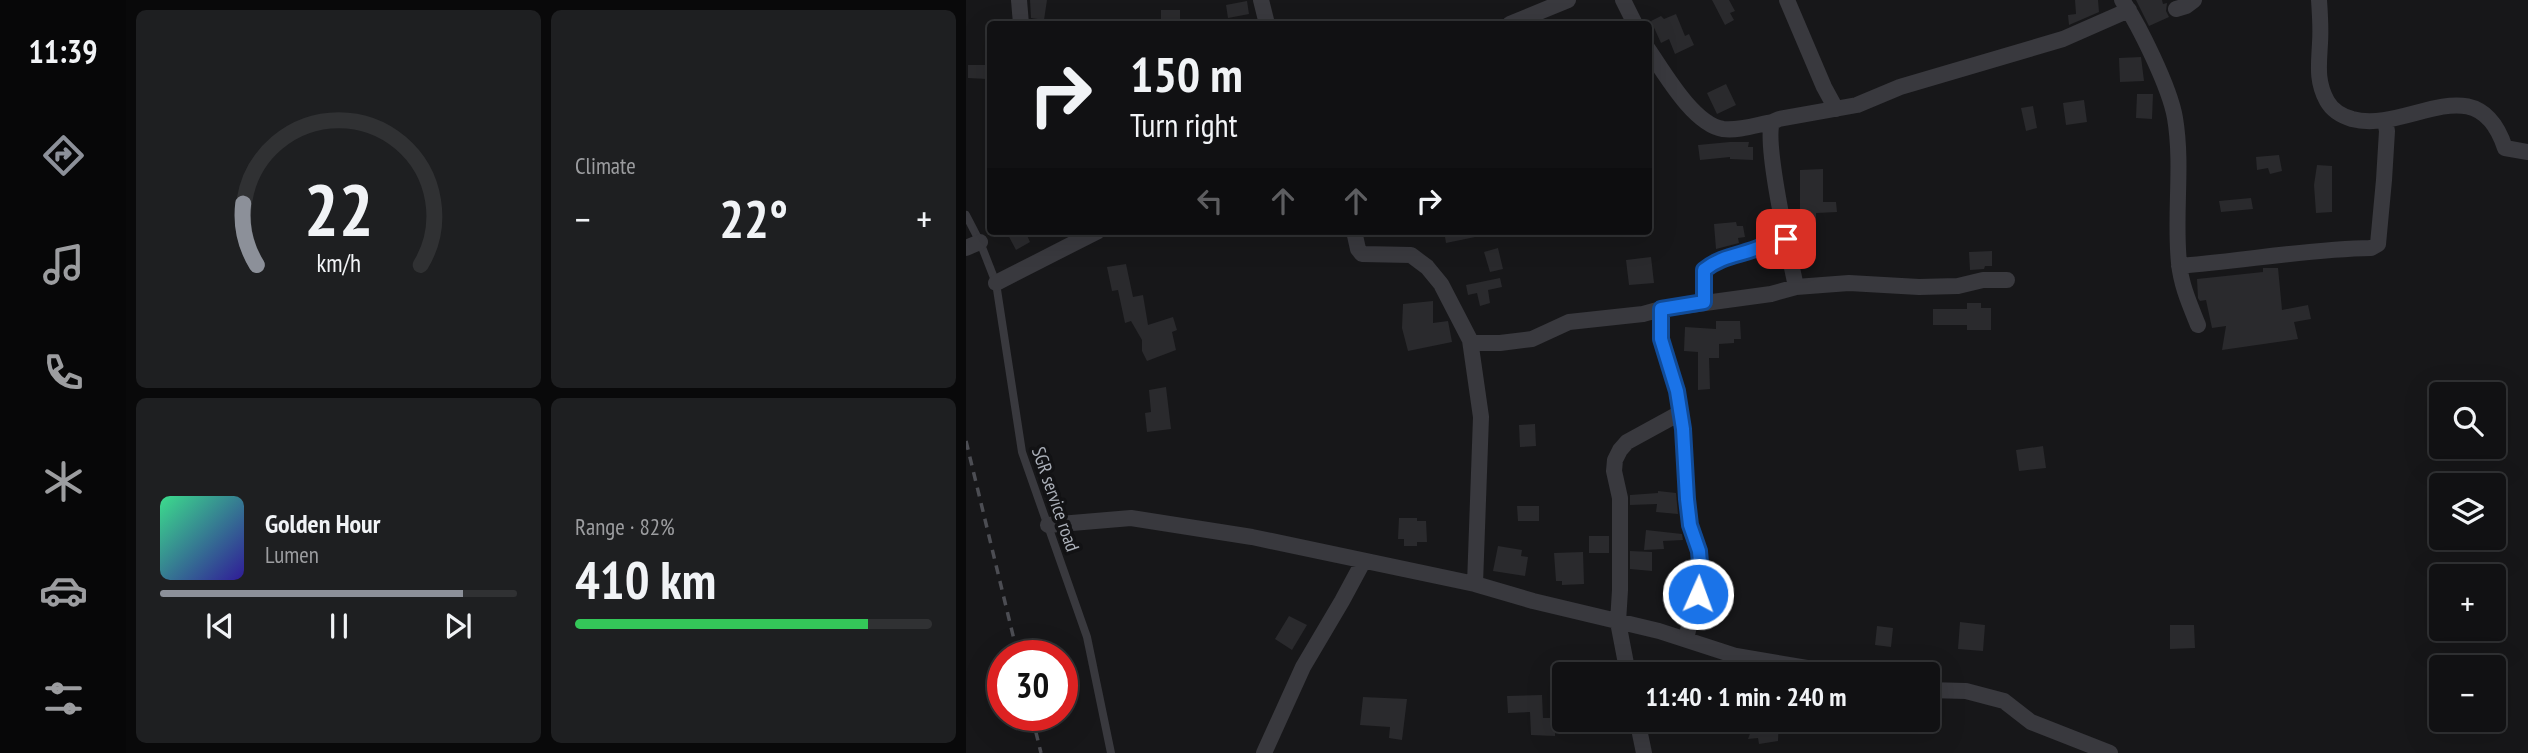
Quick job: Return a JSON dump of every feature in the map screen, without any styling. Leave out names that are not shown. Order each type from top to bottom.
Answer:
[{"type":"street","points":[[1019,0],[1021,21]]},
{"type":"street","points":[[1261,0],[1265,21]]},
{"type":"street","points":[[1517,21],[1568,0]]},
{"type":"street","points":[[1623,0],[1634,21]]},
{"type":"street","points":[[1787,0],[1836,109]]},
{"type":"street","points":[[2176,9],[2194,0]]},
{"type":"street","points":[[2319,0],[2320,41],[2317,70],[2327,102],[2342,116],[2362,122],[2385,121],[2454,104],[2469,105],[2493,122],[2505,148],[2528,152]]},
{"type":"street","points":[[1652,55],[1694,111],[1711,124],[1733,129],[1857,104],[1900,87],[2063,39],[2126,5],[2156,66],[2175,116],[2179,154],[2179,266],[2186,295],[2199,325]]},
{"type":"street","points":[[2179,266],[2316,250],[2371,248],[2378,244],[2385,121]]},
{"type":"street","points":[[1772,122],[1770,130],[1773,168],[1796,288]]},
{"type":"street","points":[[1704,302],[1704,270],[1725,258],[1763,248],[1774,241],[1784,228]]},
{"type":"street","points":[[996,283],[1088,235]]},
{"type":"street","points":[[1355,235],[1362,254],[1411,255],[1427,267],[1441,284],[1471,343],[1481,417],[1475,584]]},
{"type":"street","points":[[1471,343],[1532,339],[1569,322],[1643,314],[1796,288],[1849,283],[1958,286],[2007,280]]},
{"type":"street","points":[[1661,309],[1661,339],[1677,391],[1690,525],[1699,551],[1701,575],[1686,639]]},
{"type":"street","points":[[1626,662],[1618,622],[1620,498],[1614,471],[1615,460],[1627,442],[1680,413]]},
{"type":"street","points":[[1048,525],[1131,518],[1252,537],[1475,584],[1686,639],[1736,656],[1772,662]]},
{"type":"street","points":[[1265,753],[1303,667],[1363,562]]},
{"type":"street","points":[[1940,690],[1966,691],[2004,701],[2031,722],[2110,753]]},
{"type":"street","points":[[1640,732],[1644,753]]},
{"type":"lane","name":"SGR service road","points":[[966,215],[973,245],[996,283],[1022,452],[1087,637],[1111,753]]},
{"type":"building","points":[[1030,0],[1047,0],[1044,20],[1031,18]]},
{"type":"building","points":[[1712,0],[1729,0],[1735,11],[1730,13],[1734,20],[1725,25]]},
{"type":"building","points":[[2075,0],[2098,0],[2099,12],[2069,25],[2068,15],[2076,14]]},
{"type":"building","points":[[2136,0],[2162,0],[2163,4],[2167,3],[2166,11],[2169,17],[2149,26]]},
{"type":"building","points":[[1247,1],[1249,14],[1228,18],[1226,5]]},
{"type":"building","points":[[1161,10],[1180,10],[1180,21],[1161,21]]},
{"type":"building","points":[[1676,14],[1685,36],[1689,34],[1694,45],[1675,54],[1669,39],[1661,43],[1651,21],[1661,16],[1664,19]]},
{"type":"building","points":[[2141,57],[2144,81],[2120,82],[2119,58]]},
{"type":"building","points":[[968,65],[987,65],[987,79],[968,78]]},
{"type":"building","points":[[1726,84],[1736,105],[1717,114],[1707,93]]},
{"type":"building","points":[[2137,94],[2153,94],[2152,119],[2136,118]]},
{"type":"building","points":[[2084,100],[2087,122],[2066,125],[2063,103]]},
{"type":"building","points":[[2033,106],[2037,128],[2026,131],[2021,108]]},
{"type":"building","points":[[1749,142],[1748,147],[1753,147],[1753,160],[1730,157],[1700,160],[1698,145]]},
{"type":"building","points":[[2279,155],[2282,171],[2270,174],[2268,168],[2257,170],[2256,157]]},
{"type":"building","points":[[2317,165],[2332,166],[2332,212],[2316,213],[2314,185]]},
{"type":"building","points":[[1823,169],[1823,202],[1836,202],[1837,212],[1816,213],[1816,232],[1795,232],[1792,211],[1800,210],[1800,170]]},
{"type":"building","points":[[2251,198],[2253,209],[2221,212],[2219,201]]},
{"type":"building","points":[[1736,222],[1737,226],[1743,226],[1745,237],[1738,238],[1739,243],[1716,249],[1714,224]]},
{"type":"building","points":[[1008,235],[1027,235],[1030,242],[1016,250]]},
{"type":"building","points":[[1445,235],[1480,235],[1480,236],[1446,243]]},
{"type":"building","points":[[1498,248],[1503,269],[1490,272],[1484,252]]},
{"type":"building","points":[[1992,251],[1992,266],[1970,270],[1969,252]]},
{"type":"building","points":[[1651,257],[1654,283],[1629,285],[1626,260]]},
{"type":"building","points":[[1126,264],[1133,297],[1143,295],[1148,325],[1173,317],[1177,330],[1172,332],[1176,350],[1147,361],[1142,351],[1142,340],[1131,321],[1125,323],[1118,290],[1112,291],[1107,267]]},
{"type":"building","points":[[2263,268],[2278,268],[2282,310],[2308,305],[2311,319],[2294,322],[2298,339],[2222,350],[2226,326],[2212,328],[2206,300],[2200,301],[2198,298],[2197,279],[2263,272]]},
{"type":"building","points":[[1500,278],[1502,287],[1488,290],[1490,303],[1480,306],[1477,293],[1468,295],[1466,285]]},
{"type":"building","points":[[1433,301],[1433,323],[1448,321],[1452,342],[1408,351],[1402,328],[1403,304]]},
{"type":"building","points":[[1967,303],[1981,303],[1981,308],[1991,308],[1991,330],[1967,330],[1967,325],[1933,325],[1933,309],[1967,309]]},
{"type":"building","points":[[1716,321],[1740,321],[1741,339],[1734,339],[1734,343],[1719,344],[1719,358],[1709,358],[1710,389],[1698,390],[1698,352],[1684,351],[1685,327],[1716,329]]},
{"type":"building","points":[[1166,387],[1171,429],[1147,432],[1145,413],[1151,412],[1149,390]]},
{"type":"building","points":[[1535,424],[1536,446],[1520,447],[1519,425]]},
{"type":"building","points":[[2043,446],[2046,468],[2019,471],[2016,450]]},
{"type":"building","points":[[1658,491],[1676,493],[1678,514],[1656,512],[1657,504],[1630,505],[1630,495]]},
{"type":"building","points":[[1517,506],[1539,506],[1539,521],[1518,521]]},
{"type":"building","points":[[1399,518],[1426,521],[1427,542],[1417,542],[1417,546],[1404,546],[1404,539],[1398,539]]},
{"type":"building","points":[[1646,530],[1682,534],[1683,540],[1663,541],[1664,549],[1644,550]]},
{"type":"building","points":[[1589,536],[1609,536],[1609,553],[1589,553]]},
{"type":"building","points":[[1498,546],[1522,550],[1521,556],[1528,557],[1525,576],[1493,571]]},
{"type":"building","points":[[1630,551],[1652,552],[1652,571],[1630,569]]},
{"type":"building","points":[[1583,552],[1584,584],[1562,585],[1562,581],[1556,581],[1554,553]]},
{"type":"building","points":[[1289,616],[1307,625],[1292,650],[1275,639]]},
{"type":"building","points":[[1960,622],[1985,625],[1983,651],[1958,649]]},
{"type":"building","points":[[2170,625],[2194,625],[2195,648],[2170,649]]},
{"type":"building","points":[[1877,626],[1893,628],[1891,647],[1875,645]]},
{"type":"building","points":[[1542,695],[1543,718],[1552,718],[1552,732],[1555,732],[1555,736],[1531,735],[1530,712],[1508,713],[1507,696]]},
{"type":"building","points":[[1363,697],[1407,699],[1402,740],[1389,738],[1390,727],[1360,725]]},
{"type":"building","points":[[1751,732],[1778,732],[1778,741],[1759,744],[1758,738],[1748,739]]},
{"type":"railway","points":[[966,441],[1014,640]]},
{"type":"railway","points":[[1036,731],[1041,753]]},
{"type":"route","points":[[1698,594],[1701,575],[1699,551],[1690,525],[1683,429],[1677,391],[1661,339],[1661,309],[1704,302],[1704,270],[1725,258],[1763,248],[1774,241],[1784,228],[1786,239]]}]
